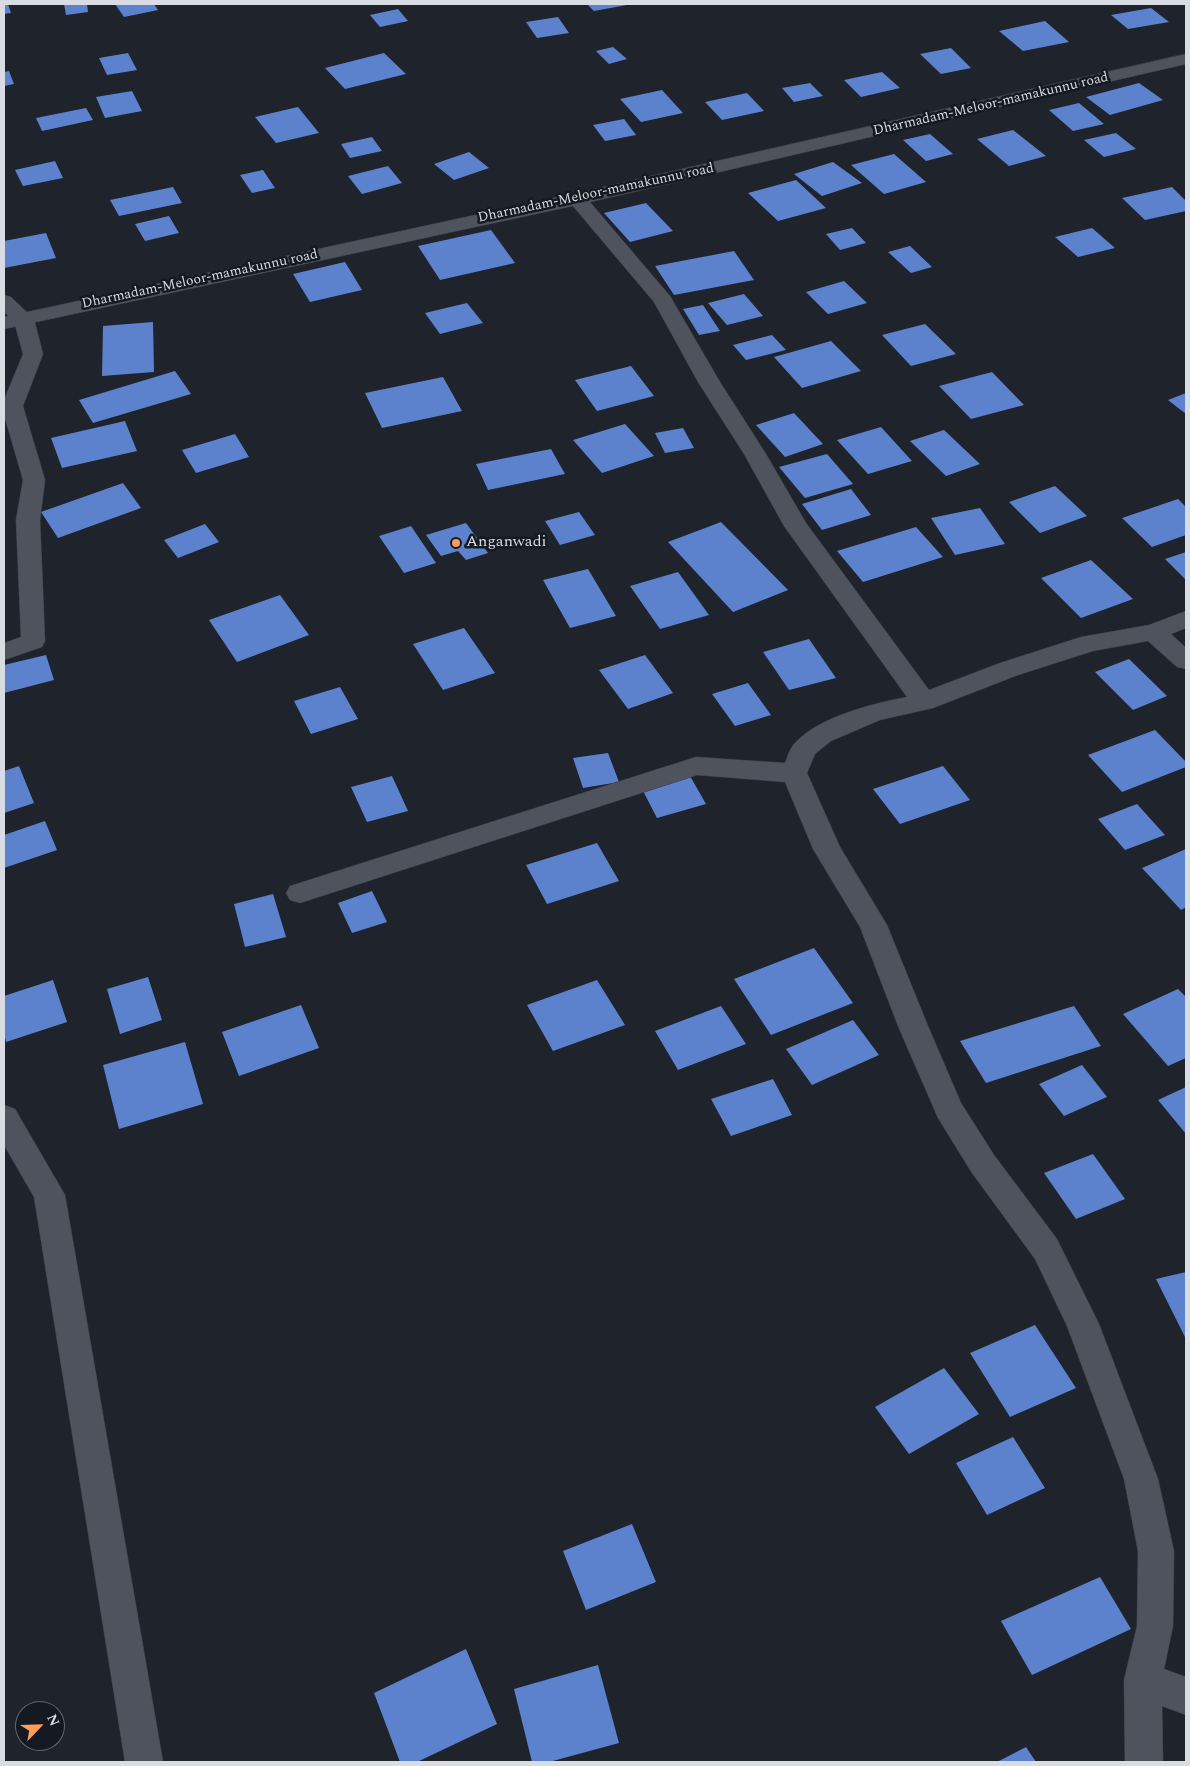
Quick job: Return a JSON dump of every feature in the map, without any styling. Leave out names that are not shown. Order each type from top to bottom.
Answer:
[{"type":"street","name":"Dharmadam-Meloor-mamakunnu road","points":[[14,321],[174,285],[577,200],[1186,58]]},
{"type":"street","points":[[577,200],[663,300],[709,382],[755,454],[796,526],[924,702]]},
{"type":"street","points":[[4,301],[33,354],[12,406],[34,480],[28,520],[33,641],[4,652]]},
{"type":"street","points":[[1144,1762],[1143,1680],[1155,1626],[1156,1551],[1141,1479],[1083,1324],[1046,1248],[983,1164],[949,1109],[874,925],[827,849],[794,773],[804,749],[822,735],[874,712],[924,702],[1009,669],[1090,643],[1153,632],[1186,620]]},
{"type":"street","points":[[1153,632],[1186,661]]},
{"type":"street","points":[[300,894],[696,766],[794,773]]},
{"type":"street","points":[[4,1118],[48,1195],[144,1762]]},
{"type":"street","points":[[1143,1680],[1186,1696]]},
{"type":"building","points":[[4,4],[8,4],[11,13],[4,14]]},
{"type":"building","points":[[64,4],[87,4],[88,12],[66,15]]},
{"type":"building","points":[[115,4],[154,4],[158,10],[124,17]]},
{"type":"building","points":[[587,4],[627,4],[627,5],[594,11]]},
{"type":"building","points":[[1151,8],[1169,22],[1128,29],[1111,15]]},
{"type":"building","points":[[398,9],[408,21],[380,27],[370,15]]},
{"type":"building","points":[[558,17],[569,33],[537,38],[526,22]]},
{"type":"building","points":[[1045,21],[1069,42],[1023,51],[999,31]]},
{"type":"building","points":[[613,47],[627,59],[609,64],[596,51]]},
{"type":"building","points":[[951,48],[971,68],[941,74],[920,54]]},
{"type":"building","points":[[128,53],[137,70],[107,75],[99,58]]},
{"type":"building","points":[[384,53],[406,74],[345,89],[325,68]]},
{"type":"building","points":[[9,71],[14,84],[4,86],[4,72]]},
{"type":"building","points":[[882,72],[900,88],[861,97],[844,80]]},
{"type":"building","points":[[810,83],[823,96],[794,102],[782,88]]},
{"type":"building","points":[[1139,83],[1163,100],[1110,115],[1086,97]]},
{"type":"building","points":[[662,90],[683,113],[641,122],[620,99]]},
{"type":"building","points":[[132,91],[142,111],[105,118],[96,97]]},
{"type":"building","points":[[747,93],[764,111],[722,120],[705,102]]},
{"type":"building","points":[[1079,103],[1104,124],[1073,131],[1049,110]]},
{"type":"building","points":[[298,107],[319,133],[276,143],[255,117]]},
{"type":"building","points":[[86,108],[93,120],[42,131],[36,118]]},
{"type":"building","points":[[624,119],[636,135],[605,141],[593,125]]},
{"type":"building","points":[[1013,130],[1046,156],[1009,166],[977,139]]},
{"type":"building","points":[[1116,133],[1136,149],[1104,157],[1084,140]]},
{"type":"building","points":[[930,134],[953,154],[926,161],[903,140]]},
{"type":"building","points":[[372,137],[382,151],[350,158],[341,144]]},
{"type":"building","points":[[469,152],[489,168],[454,180],[434,164]]},
{"type":"building","points":[[894,154],[926,182],[884,194],[851,165]]},
{"type":"building","points":[[55,161],[63,178],[23,186],[15,170]]},
{"type":"building","points":[[833,162],[862,183],[822,196],[794,174]]},
{"type":"building","points":[[388,166],[402,183],[362,194],[348,176]]},
{"type":"building","points":[[263,170],[275,188],[252,193],[240,175]]},
{"type":"building","points":[[796,180],[826,208],[778,221],[748,193]]},
{"type":"building","points":[[173,187],[182,203],[119,216],[110,200]]},
{"type":"building","points":[[1172,187],[1186,201],[1186,211],[1145,220],[1122,198]]},
{"type":"building","points":[[646,203],[673,231],[630,242],[604,213]]},
{"type":"building","points":[[169,216],[179,233],[145,241],[135,224]]},
{"type":"building","points":[[852,228],[866,243],[840,250],[826,234]]},
{"type":"building","points":[[1092,228],[1115,248],[1078,257],[1055,237]]},
{"type":"building","points":[[491,230],[515,263],[440,280],[418,246]]},
{"type":"building","points":[[46,233],[56,258],[4,268],[4,241]]},
{"type":"building","points":[[910,246],[932,267],[911,273],[888,252]]},
{"type":"building","points":[[734,251],[754,280],[674,295],[655,266]]},
{"type":"building","points":[[345,262],[362,290],[310,302],[293,274]]},
{"type":"building","points":[[844,281],[867,303],[828,314],[806,292]]},
{"type":"building","points":[[744,294],[763,316],[727,325],[708,303]]},
{"type":"building","points":[[467,303],[483,323],[440,334],[425,313]]},
{"type":"building","points":[[703,305],[720,331],[699,335],[683,309]]},
{"type":"building","points":[[153,322],[154,372],[102,376],[103,326]]},
{"type":"building","points":[[925,324],[956,354],[911,366],[882,335]]},
{"type":"building","points":[[772,335],[786,350],[746,360],[733,345]]},
{"type":"building","points":[[831,341],[861,371],[802,388],[774,357]]},
{"type":"building","points":[[631,366],[654,396],[597,411],[575,380]]},
{"type":"building","points":[[175,371],[191,394],[93,423],[79,400]]},
{"type":"building","points":[[992,372],[1024,405],[971,419],[939,386]]},
{"type":"building","points":[[443,377],[462,411],[382,428],[365,393]]},
{"type":"building","points":[[1186,393],[1186,414],[1168,400]]},
{"type":"building","points":[[794,413],[823,444],[785,457],[756,425]]},
{"type":"building","points":[[125,421],[137,451],[62,468],[51,438]]},
{"type":"building","points":[[625,424],[654,456],[602,473],[573,440]]},
{"type":"building","points":[[881,427],[912,461],[868,474],[837,440]]},
{"type":"building","points":[[683,428],[694,448],[665,453],[655,433]]},
{"type":"building","points":[[944,430],[980,464],[946,476],[910,441]]},
{"type":"building","points":[[235,434],[249,457],[196,473],[182,450]]},
{"type":"building","points":[[551,449],[565,474],[488,490],[476,464]]},
{"type":"building","points":[[827,454],[853,484],[805,498],[779,467]]},
{"type":"building","points":[[123,483],[141,508],[58,538],[41,512]]},
{"type":"building","points":[[1055,486],[1087,516],[1040,533],[1009,502]]},
{"type":"building","points":[[851,489],[871,515],[822,530],[802,504]]},
{"type":"building","points":[[1178,499],[1186,507],[1186,535],[1152,547],[1122,518]]},
{"type":"building","points":[[980,508],[1005,544],[955,555],[931,518]]},
{"type":"building","points":[[579,512],[595,535],[560,545],[545,521]]},
{"type":"building","points":[[721,522],[788,590],[733,612],[668,542]]},
{"type":"building","name":"Anganwadi","points":[[466,523],[488,553],[466,560],[458,551],[441,556],[426,535]]},
{"type":"building","points":[[205,524],[219,542],[178,558],[164,540]]},
{"type":"building","points":[[411,526],[436,563],[404,573],[379,536]]},
{"type":"building","points":[[916,527],[943,557],[863,582],[837,551]]},
{"type":"building","points":[[1186,552],[1186,580],[1165,559]]},
{"type":"building","points":[[1091,560],[1133,599],[1081,618],[1041,578]]},
{"type":"building","points":[[588,569],[616,616],[570,628],[543,580]]},
{"type":"building","points":[[678,572],[709,615],[660,629],[630,586]]},
{"type":"building","points":[[280,595],[309,635],[237,662],[209,620]]},
{"type":"building","points":[[464,628],[495,673],[443,690],[413,644]]},
{"type":"building","points":[[809,639],[836,678],[789,690],[763,652]]},
{"type":"building","points":[[46,655],[54,680],[4,693],[4,665]]},
{"type":"building","points":[[645,655],[673,693],[628,709],[599,670]]},
{"type":"building","points":[[1129,659],[1167,696],[1133,710],[1095,672]]},
{"type":"building","points":[[748,683],[771,715],[735,726],[712,694]]},
{"type":"building","points":[[340,687],[358,719],[311,734],[294,701]]},
{"type":"building","points":[[1155,730],[1186,762],[1186,767],[1122,792],[1088,755]]},
{"type":"building","points":[[608,753],[619,782],[583,788],[573,758]]},
{"type":"building","points":[[19,766],[34,803],[4,813],[4,771]]},
{"type":"building","points":[[943,766],[970,800],[900,824],[873,789]]},
{"type":"building","points":[[392,776],[408,811],[367,822],[351,787]]},
{"type":"building","points":[[690,776],[706,804],[657,818],[642,789]]},
{"type":"building","points":[[1137,804],[1165,835],[1125,850],[1098,819]]},
{"type":"building","points":[[45,821],[57,850],[4,868],[4,835]]},
{"type":"building","points":[[597,843],[619,881],[547,904],[526,865]]},
{"type":"building","points":[[1186,849],[1186,907],[1181,910],[1142,868]]},
{"type":"building","points":[[372,891],[387,922],[352,933],[338,903]]},
{"type":"building","points":[[273,894],[286,937],[245,947],[234,904]]},
{"type":"building","points":[[814,948],[853,1003],[771,1035],[734,979]]},
{"type":"building","points":[[148,977],[162,1020],[120,1034],[107,989]]},
{"type":"building","points":[[53,980],[67,1022],[6,1042],[4,1033],[4,996]]},
{"type":"building","points":[[597,980],[625,1025],[553,1051],[527,1005]]},
{"type":"building","points":[[1178,989],[1186,997],[1186,1058],[1168,1066],[1123,1014]]},
{"type":"building","points":[[301,1005],[319,1048],[239,1076],[222,1032]]},
{"type":"building","points":[[721,1006],[746,1044],[678,1070],[655,1031]]},
{"type":"building","points":[[1074,1006],[1101,1046],[986,1083],[960,1041]]},
{"type":"building","points":[[853,1020],[879,1055],[812,1085],[786,1049]]},
{"type":"building","points":[[185,1042],[203,1104],[119,1129],[103,1065]]},
{"type":"building","points":[[1082,1065],[1107,1097],[1064,1116],[1039,1084]]},
{"type":"building","points":[[773,1079],[792,1115],[731,1136],[711,1099]]},
{"type":"building","points":[[1186,1087],[1186,1134],[1158,1100]]},
{"type":"building","points":[[1093,1154],[1125,1199],[1076,1219],[1044,1173]]},
{"type":"building","points":[[1186,1272],[1186,1339],[1156,1279]]},
{"type":"building","points":[[1035,1325],[1076,1388],[1010,1417],[970,1353]]},
{"type":"building","points":[[944,1368],[979,1414],[909,1454],[875,1407]]},
{"type":"building","points":[[1013,1437],[1045,1488],[987,1515],[956,1463]]},
{"type":"building","points":[[632,1524],[656,1582],[586,1610],[563,1551]]},
{"type":"building","points":[[1100,1577],[1131,1629],[1032,1675],[1001,1621]]},
{"type":"building","points":[[466,1649],[497,1724],[417,1762],[400,1762],[374,1693]]},
{"type":"building","points":[[598,1665],[619,1743],[549,1762],[532,1762],[514,1689]]},
{"type":"building","points":[[1026,1747],[1036,1762],[997,1762]]},
{"type":"place","name":"Anganwadi","points":[[456,543]]}]
